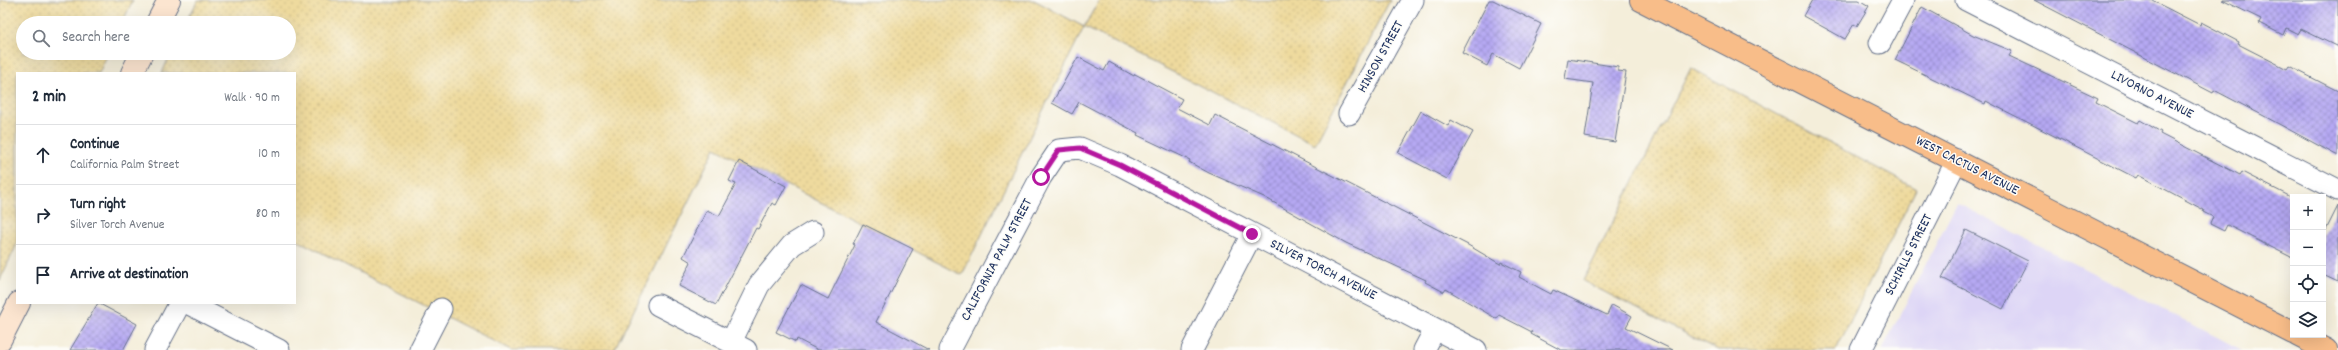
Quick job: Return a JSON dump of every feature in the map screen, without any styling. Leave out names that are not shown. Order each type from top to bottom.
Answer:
[{"type":"main road","points":[[161,16],[169,0]]},
{"type":"main road","name":"WEST CACTUS AVENUE","points":[[1641,0],[1957,160],[2290,331]]},
{"type":"main road","points":[[132,72],[138,60]]},
{"type":"main road","points":[[0,340],[18,304]]},
{"type":"main road","points":[[2303,338],[2326,350]]},
{"type":"street","name":"HINSON STREET","points":[[1349,114],[1413,0]]},
{"type":"street","points":[[1880,43],[1903,0]]},
{"type":"street","name":"LIVORNO AVENUE","points":[[1966,0],[2338,190]]},
{"type":"street","name":"SILVER TORCH AVENUE","points":[[1059,150],[1080,148],[1120,165],[1476,350]]},
{"type":"street","name":"CALIFORNIA PALM STREET","points":[[950,350],[1041,177],[1059,150]]},
{"type":"street","name":"SCHIRLLS STREET","points":[[1861,350],[1957,160]]},
{"type":"street","points":[[658,305],[739,346],[759,284],[792,245],[813,232]]},
{"type":"street","points":[[1192,350],[1252,234]]},
{"type":"street","points":[[155,350],[179,304]]},
{"type":"street","points":[[190,304],[279,350]]},
{"type":"street","points":[[420,350],[441,309]]},
{"type":"street","points":[[1424,350],[1435,329]]},
{"type":"shaded area","points":[[1957,203],[2242,350],[1882,350]]},
{"type":"sand","points":[[0,0],[133,0],[125,16],[16,16],[16,60],[105,60],[99,72],[16,72],[16,246],[0,280]]},
{"type":"sand","points":[[198,0],[1034,0],[1084,27],[962,275],[715,148],[614,350],[511,350],[296,240],[296,72],[162,72],[168,60],[296,60],[296,16],[190,16]]},
{"type":"sand","points":[[1099,0],[1390,0],[1315,144],[1084,27]]},
{"type":"sand","points":[[1691,68],[1916,189],[1836,350],[1718,350],[1583,281]]},
{"type":"building","points":[[1489,0],[1493,0],[1541,24],[1519,68],[1493,54],[1487,66],[1462,53]]},
{"type":"building","points":[[1812,0],[1859,0],[1869,6],[1857,26],[1854,24],[1845,39],[1803,16]]},
{"type":"building","points":[[2034,0],[2151,0],[2200,25],[2201,22],[2239,42],[2238,44],[2287,69],[2289,66],[2338,91],[2338,156],[2214,90],[2213,93]]},
{"type":"building","points":[[2222,0],[2338,0],[2338,47],[2301,29],[2298,34],[2286,28],[2283,35],[2259,23],[2261,19]]},
{"type":"building","points":[[1922,7],[1973,35],[2012,51],[2009,56],[2098,98],[2096,102],[2138,123],[2140,120],[2161,132],[2160,134],[2240,175],[2242,172],[2290,196],[2290,256],[2227,225],[2224,231],[2210,224],[2213,217],[2203,212],[2204,210],[2138,175],[2136,178],[1986,101],[1985,104],[1895,60]]},
{"type":"building","points":[[1078,57],[1104,71],[1109,62],[1134,76],[1135,74],[1182,99],[1177,108],[1210,125],[1215,115],[1468,245],[1500,264],[1501,262],[1521,272],[1519,277],[1551,294],[1553,290],[1607,315],[1612,305],[1632,316],[1626,327],[1673,350],[1561,350],[1531,334],[1532,332],[1499,315],[1497,319],[1446,289],[1444,292],[1425,282],[1426,280],[1346,243],[1264,197],[1209,173],[1189,162],[1190,160],[1137,135],[1138,133],[1079,102],[1072,114],[1052,103]]},
{"type":"building","points":[[1568,59],[1618,67],[1618,71],[1626,72],[1615,142],[1585,137],[1593,83],[1565,79]]},
{"type":"building","points":[[1421,111],[1448,126],[1451,120],[1473,132],[1447,179],[1398,153]]},
{"type":"building","points":[[739,161],[786,186],[776,205],[772,203],[758,229],[756,228],[716,305],[679,286],[691,262],[683,257],[707,210],[719,216],[736,184],[729,181]]},
{"type":"building","points":[[2338,206],[2338,282],[2326,276],[2326,230]]},
{"type":"building","points":[[863,224],[913,249],[876,322],[929,350],[818,350],[797,339],[796,342],[776,332],[801,285],[828,299],[855,245],[853,244]]},
{"type":"building","points":[[1966,230],[2028,261],[2003,309],[1942,278]]},
{"type":"building","points":[[97,304],[137,324],[123,350],[70,350]]},
{"type":"route","points":[[1041,177],[1059,150],[1080,148],[1120,165],[1252,234]]}]
